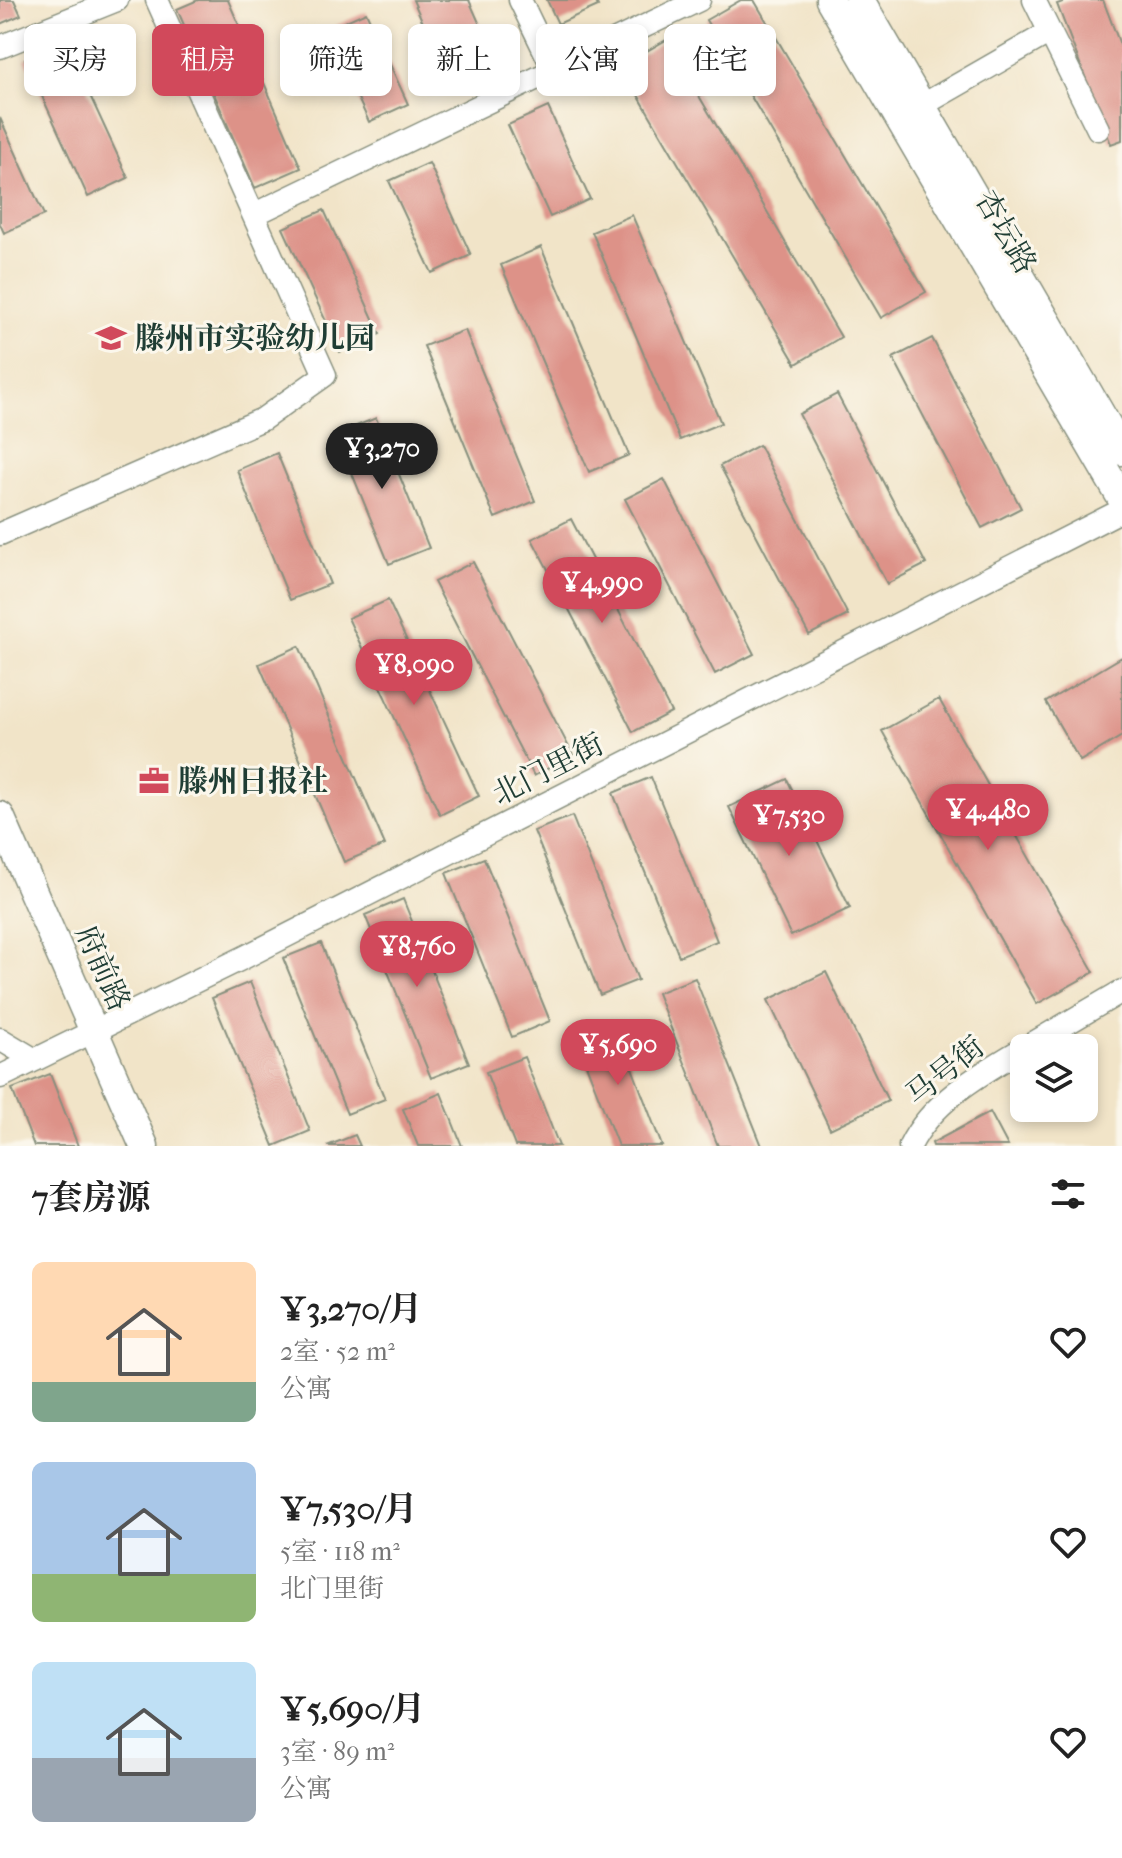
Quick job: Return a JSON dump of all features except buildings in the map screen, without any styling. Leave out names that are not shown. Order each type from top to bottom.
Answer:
[{"type":"main road","name":"杏坛路","points":[[830,0],[1122,499]]},
{"type":"main road","name":"杏坛路","points":[[860,0],[1122,451]]},
{"type":"main road","name":"府前路","points":[[0,816],[144,1146]]},
{"type":"street","points":[[0,47],[117,0]]},
{"type":"street","points":[[520,0],[536,33]]},
{"type":"street","points":[[648,26],[699,0]]},
{"type":"street","points":[[1034,0],[1098,129]]},
{"type":"street","points":[[0,534],[263,419],[325,375],[161,1]]},
{"type":"street","points":[[921,106],[1050,32]]},
{"type":"street","points":[[255,214],[536,81]]},
{"type":"street","name":"北门里街","points":[[0,1077],[94,1033],[1122,510]]},
{"type":"street","name":"马号街","points":[[1048,1034],[1122,991]]},
{"type":"street","points":[[0,1039],[35,1060]]},
{"type":"street","name":"马号街","points":[[910,1146],[918,1129],[971,1080],[1010,1056]]},
{"type":"place","name":"滕州市实验幼儿园","points":[[111,338]]},
{"type":"place","name":"滕州日报社","points":[[154,781]]}]
